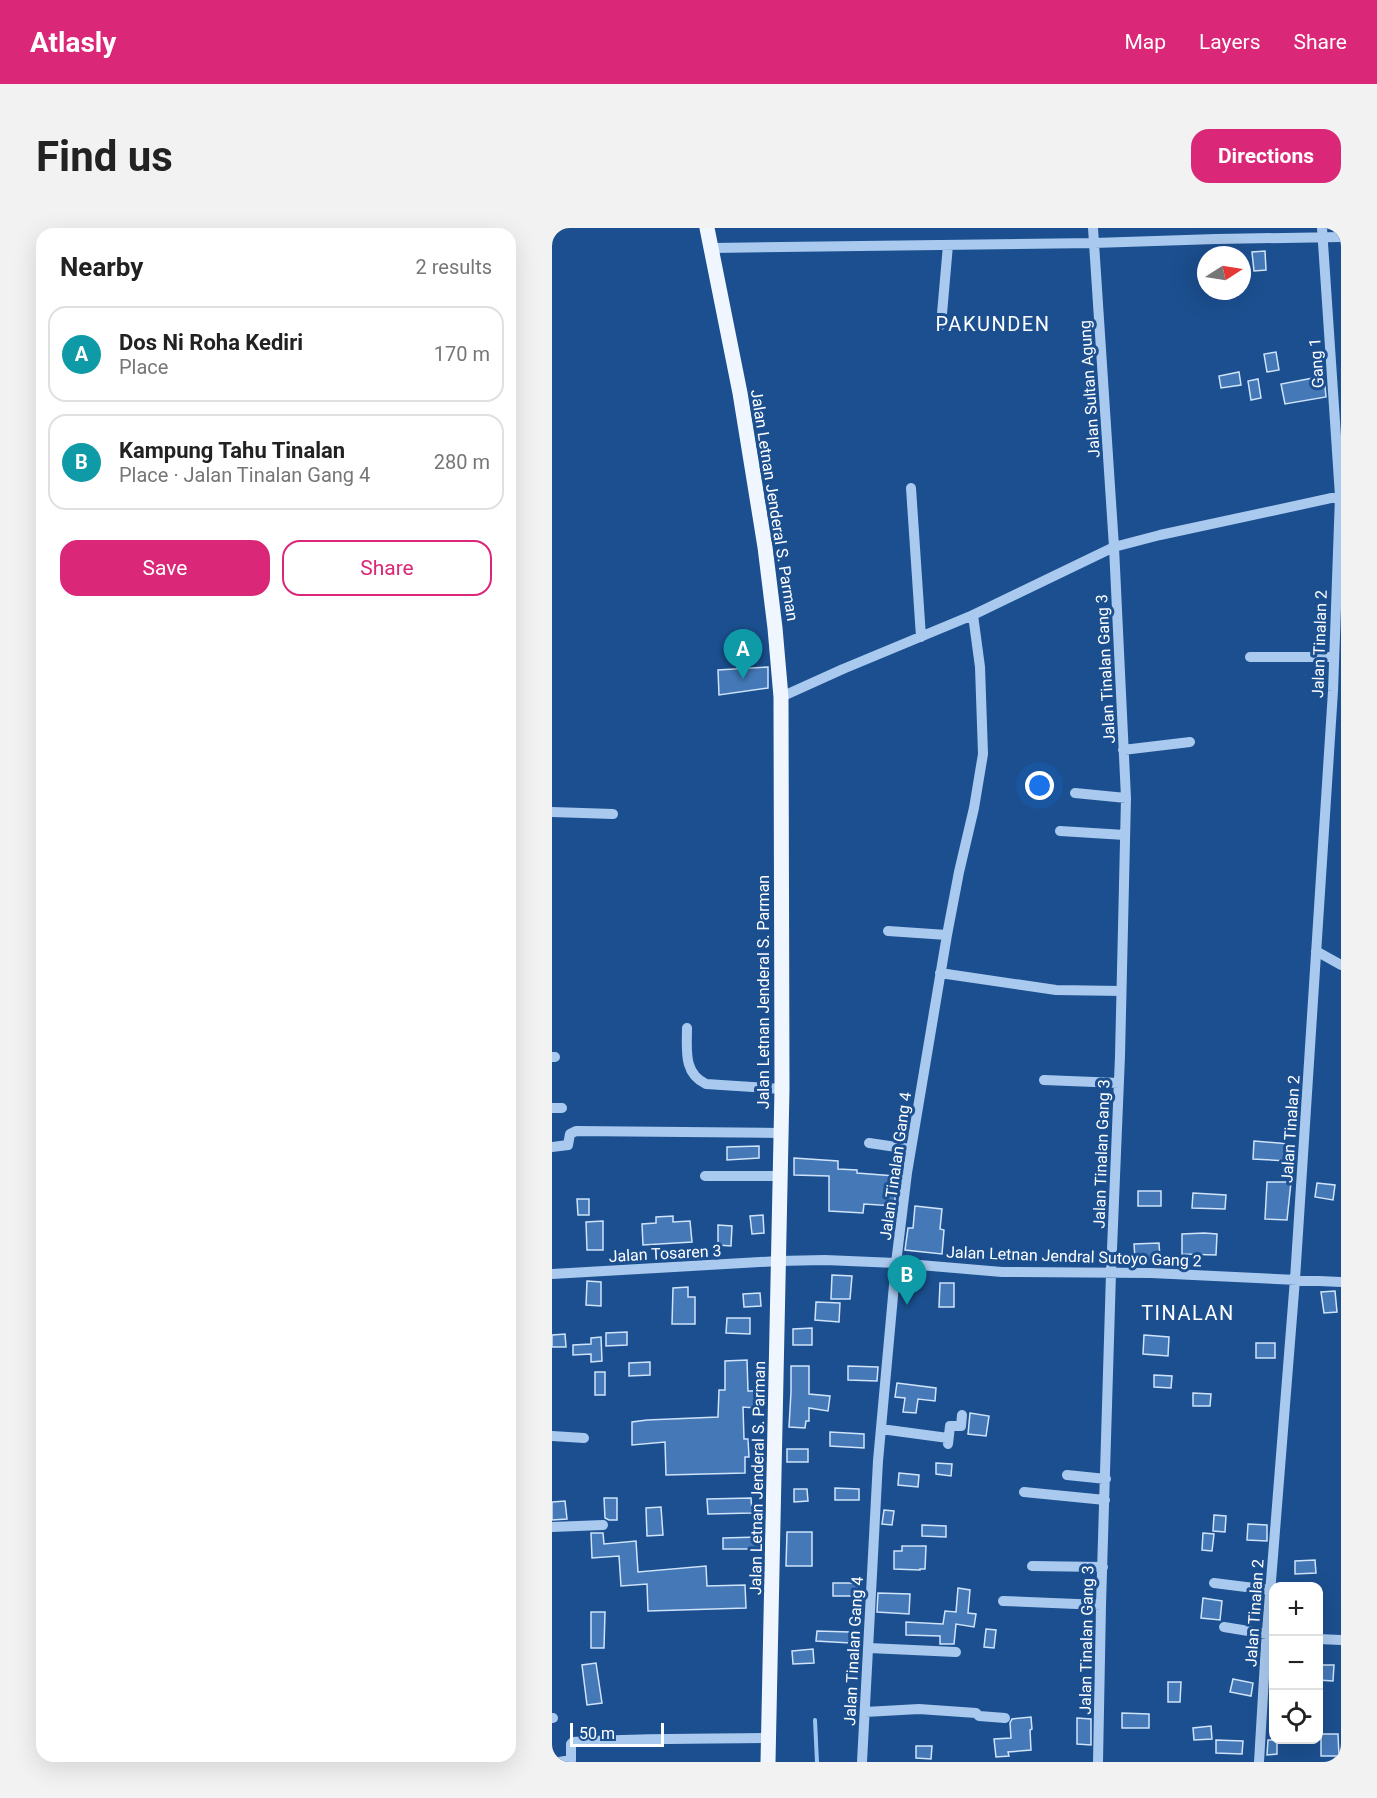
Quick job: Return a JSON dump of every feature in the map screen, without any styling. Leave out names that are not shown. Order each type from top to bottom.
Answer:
[{"type":"main road","name":"Jalan Letnan Jenderal S. Parman","points":[[707,228],[740,393],[765,547],[781,697],[782,1089],[768,1762]]},
{"type":"street","name":"Jalan Sultan Agung","points":[[1093,228],[1114,547]]},
{"type":"street","points":[[712,248],[1094,243],[1322,233],[1341,237]]},
{"type":"street","name":"Gang 1","points":[[1322,233],[1340,496]]},
{"type":"street","points":[[941,325],[948,245]]},
{"type":"street","points":[[911,488],[921,637]]},
{"type":"street","points":[[781,697],[973,615],[1114,547],[1340,496]]},
{"type":"street","name":"Jalan Tinalan 2","points":[[1271,1582],[1296,1279],[1316,951],[1337,691],[1334,657],[1340,496]]},
{"type":"street","name":"Jalan Tinalan Gang 3","points":[[1098,1762],[1126,798],[1114,547]]},
{"type":"street","name":"Jalan Tinalan Gang 4","points":[[862,1762],[881,1429],[896,1263],[910,1149],[940,973],[983,754],[980,667],[973,615]]},
{"type":"street","points":[[1250,657],[1334,657]]},
{"type":"street","points":[[1124,750],[1190,742]]},
{"type":"street","points":[[1075,793],[1126,798]]},
{"type":"street","points":[[552,812],[613,814]]},
{"type":"street","points":[[1060,831],[1125,835]]},
{"type":"street","points":[[888,931],[947,935]]},
{"type":"street","points":[[1316,951],[1341,965]]},
{"type":"street","points":[[940,973],[1056,990],[1121,992]]},
{"type":"street","points":[[687,1028],[686,1056],[691,1071],[698,1080],[706,1084],[782,1089]]},
{"type":"street","points":[[1044,1080],[1119,1083]]},
{"type":"street","points":[[552,1147],[568,1146],[570,1134],[576,1131],[781,1133]]},
{"type":"street","points":[[869,1143],[910,1149]]},
{"type":"street","points":[[705,1176],[780,1176]]},
{"type":"street","name":"Jalan Letnan Jendral Sutoyo Gang 2","points":[[779,1261],[825,1260],[896,1263],[1002,1272],[1151,1273],[1341,1282]]},
{"type":"street","name":"Jalan Tosaren 3","points":[[552,1275],[779,1261]]},
{"type":"street","points":[[881,1429],[948,1441],[950,1426],[961,1426],[962,1415]]},
{"type":"street","points":[[552,1436],[584,1438]]},
{"type":"street","points":[[1067,1475],[1106,1479]]},
{"type":"street","points":[[1024,1492],[1105,1500]]},
{"type":"street","points":[[552,1527],[603,1524]]},
{"type":"street","points":[[1032,1566],[1103,1567]]},
{"type":"street","points":[[1214,1583],[1269,1590]]},
{"type":"street","points":[[1003,1601],[1101,1605]]},
{"type":"street","points":[[1224,1628],[1269,1635]]},
{"type":"street","name":"Jalan Tinalan 2","points":[[1258,1762],[1270,1636]]},
{"type":"street","points":[[1323,1639],[1341,1640]]},
{"type":"street","points":[[868,1648],[956,1652]]},
{"type":"street","points":[[865,1712],[919,1709],[976,1713],[979,1716],[1005,1718]]},
{"type":"street","points":[[559,1762],[571,1760],[571,1743],[573,1742],[658,1738],[678,1740],[769,1738]]},
{"type":"building","points":[[1265,251],[1266,270],[1254,271],[1252,252]]},
{"type":"building","points":[[1276,352],[1279,370],[1267,372],[1264,354]]},
{"type":"building","points":[[1239,372],[1241,385],[1221,388],[1219,376]]},
{"type":"building","points":[[1324,376],[1326,397],[1285,404],[1281,384]]},
{"type":"building","points":[[1258,379],[1261,398],[1251,400],[1248,381]]},
{"type":"building","points":[[768,667],[768,688],[719,695],[718,670]]},
{"type":"building","points":[[1254,1141],[1289,1144],[1287,1161],[1253,1159]]},
{"type":"building","points":[[759,1146],[759,1158],[727,1160],[727,1147]]},
{"type":"building","points":[[794,1158],[838,1161],[838,1169],[895,1176],[895,1206],[864,1204],[863,1213],[829,1211],[829,1176],[794,1175]]},
{"type":"building","points":[[1267,1182],[1291,1182],[1287,1220],[1265,1219]]},
{"type":"building","points":[[1317,1183],[1335,1185],[1333,1200],[1315,1197]]},
{"type":"building","points":[[1138,1191],[1161,1191],[1161,1206],[1138,1206]]},
{"type":"building","points":[[1193,1193],[1226,1195],[1225,1209],[1192,1208]]},
{"type":"building","points":[[577,1199],[589,1199],[589,1215],[578,1215]]},
{"type":"building","points":[[915,1206],[942,1209],[940,1229],[944,1230],[942,1254],[905,1250],[908,1228],[913,1228]]},
{"type":"building","points":[[763,1215],[764,1233],[752,1234],[750,1216]]},
{"type":"building","points":[[673,1216],[673,1222],[690,1221],[692,1242],[643,1245],[642,1224],[656,1223],[656,1217]]},
{"type":"building","points":[[603,1221],[603,1250],[587,1250],[586,1222]]},
{"type":"building","points":[[718,1225],[732,1226],[731,1246],[718,1245]]},
{"type":"building","points":[[1182,1234],[1217,1234],[1216,1255],[1182,1254]]},
{"type":"building","points":[[1159,1243],[1160,1258],[1135,1259],[1134,1244]]},
{"type":"building","points":[[832,1275],[852,1276],[850,1299],[831,1299]]},
{"type":"building","points":[[587,1281],[601,1282],[601,1306],[586,1305]]},
{"type":"building","points":[[940,1283],[954,1283],[954,1307],[939,1307]]},
{"type":"building","points":[[688,1287],[688,1297],[695,1297],[695,1324],[672,1324],[673,1288]]},
{"type":"building","points":[[1335,1291],[1337,1312],[1324,1313],[1321,1292]]},
{"type":"building","points":[[760,1293],[761,1306],[744,1307],[743,1294]]},
{"type":"building","points":[[816,1302],[840,1303],[839,1322],[815,1320]]},
{"type":"building","points":[[727,1318],[750,1318],[750,1334],[726,1333]]},
{"type":"building","points":[[812,1328],[812,1345],[793,1345],[793,1329]]},
{"type":"building","points":[[627,1332],[627,1345],[606,1346],[606,1333]]},
{"type":"building","points":[[565,1334],[566,1347],[552,1347],[552,1335]]},
{"type":"building","points":[[1144,1335],[1169,1337],[1168,1356],[1143,1354]]},
{"type":"building","points":[[601,1337],[602,1361],[591,1362],[591,1354],[573,1355],[573,1345],[591,1344],[591,1338]]},
{"type":"building","points":[[1256,1343],[1275,1343],[1275,1358],[1256,1358]]},
{"type":"building","points":[[747,1360],[748,1391],[756,1391],[755,1408],[743,1407],[744,1439],[748,1439],[749,1457],[745,1457],[745,1473],[666,1475],[665,1442],[632,1445],[632,1422],[718,1417],[719,1390],[725,1390],[725,1361]]},
{"type":"building","points":[[650,1362],[650,1375],[629,1376],[629,1363]]},
{"type":"building","points":[[791,1366],[809,1366],[809,1394],[830,1396],[828,1411],[809,1408],[809,1421],[806,1421],[805,1428],[789,1427]]},
{"type":"building","points":[[848,1366],[878,1367],[877,1381],[848,1380]]},
{"type":"building","points":[[595,1372],[605,1372],[605,1395],[595,1395]]},
{"type":"building","points":[[1154,1375],[1172,1376],[1171,1388],[1154,1387]]},
{"type":"building","points":[[897,1383],[936,1388],[935,1401],[918,1399],[916,1413],[903,1412],[905,1398],[895,1397]]},
{"type":"building","points":[[1193,1393],[1211,1394],[1210,1406],[1193,1406]]},
{"type":"building","points":[[970,1413],[989,1416],[986,1436],[968,1434]]},
{"type":"building","points":[[830,1432],[864,1434],[864,1448],[830,1446]]},
{"type":"building","points":[[787,1449],[808,1449],[808,1462],[787,1462]]},
{"type":"building","points":[[936,1463],[952,1464],[951,1476],[936,1474]]},
{"type":"building","points":[[899,1473],[919,1475],[918,1487],[898,1485]]},
{"type":"building","points":[[835,1488],[859,1489],[859,1500],[835,1500]]},
{"type":"building","points":[[794,1489],[807,1489],[808,1501],[794,1502]]},
{"type":"building","points":[[604,1498],[617,1498],[617,1520],[605,1518]]},
{"type":"building","points":[[751,1498],[752,1513],[708,1514],[707,1499]]},
{"type":"building","points":[[565,1501],[567,1519],[552,1520],[552,1502]]},
{"type":"building","points":[[661,1507],[663,1535],[647,1536],[646,1508]]},
{"type":"building","points":[[884,1510],[894,1511],[892,1525],[882,1524]]},
{"type":"building","points":[[1214,1515],[1226,1516],[1225,1532],[1213,1531]]},
{"type":"building","points":[[1248,1524],[1267,1525],[1267,1541],[1247,1540]]},
{"type":"building","points":[[922,1525],[946,1526],[946,1537],[922,1536]]},
{"type":"building","points":[[787,1532],[812,1532],[812,1566],[786,1566]]},
{"type":"building","points":[[591,1533],[603,1533],[604,1544],[636,1541],[638,1572],[706,1566],[707,1586],[745,1585],[746,1608],[648,1611],[647,1584],[621,1586],[619,1556],[592,1558]]},
{"type":"building","points":[[1203,1533],[1214,1534],[1212,1551],[1202,1550]]},
{"type":"building","points":[[758,1537],[758,1549],[723,1549],[723,1538]]},
{"type":"building","points":[[902,1546],[926,1546],[925,1569],[894,1569],[894,1551],[902,1551]]},
{"type":"building","points":[[1315,1560],[1316,1573],[1295,1574],[1295,1561]]},
{"type":"building","points":[[833,1583],[858,1583],[858,1596],[833,1596]]},
{"type":"building","points":[[958,1588],[970,1590],[968,1613],[976,1614],[974,1627],[956,1624],[954,1644],[940,1644],[940,1636],[906,1635],[906,1622],[943,1624],[945,1611],[956,1612]]},
{"type":"building","points":[[878,1593],[910,1594],[909,1614],[877,1612]]},
{"type":"building","points":[[1203,1598],[1222,1601],[1220,1620],[1201,1618]]},
{"type":"building","points":[[591,1612],[605,1612],[604,1648],[591,1648]]},
{"type":"building","points":[[986,1629],[996,1630],[994,1648],[984,1647]]},
{"type":"building","points":[[817,1631],[850,1632],[850,1643],[816,1641]]},
{"type":"building","points":[[813,1649],[814,1663],[793,1664],[792,1651]]},
{"type":"building","points":[[596,1663],[602,1703],[587,1705],[582,1665]]},
{"type":"building","points":[[1323,1665],[1334,1665],[1333,1681],[1323,1680]]},
{"type":"building","points":[[1233,1679],[1253,1683],[1251,1696],[1230,1692]]},
{"type":"building","points":[[1168,1682],[1181,1682],[1180,1702],[1168,1702]]},
{"type":"building","points":[[1122,1713],[1149,1714],[1149,1728],[1122,1728]]},
{"type":"building","points":[[1031,1717],[1031,1750],[1008,1752],[1009,1756],[996,1757],[994,1739],[1011,1738],[1012,1719]]},
{"type":"building","points":[[1077,1718],[1091,1719],[1091,1745],[1077,1744]]},
{"type":"building","points":[[1211,1726],[1212,1739],[1194,1740],[1193,1728]]},
{"type":"building","points":[[1323,1734],[1338,1734],[1339,1756],[1321,1756]]},
{"type":"building","points":[[1216,1740],[1243,1741],[1242,1754],[1216,1753]]},
{"type":"building","points":[[1269,1740],[1269,1744],[1277,1744],[1277,1754],[1267,1755]]},
{"type":"building","points":[[916,1746],[932,1746],[931,1759],[916,1758]]},
{"type":"waterway","points":[[815,1720],[817,1762]]},
{"type":"place","name":"Dos Ni Roha Kediri","points":[[743,679]]},
{"type":"place","name":"Kampung Tahu Tinalan","points":[[907,1305]]},
{"type":"district","name":"PAKUNDEN","points":[[993,324]]},
{"type":"district","name":"TINALAN","points":[[1188,1313]]}]
